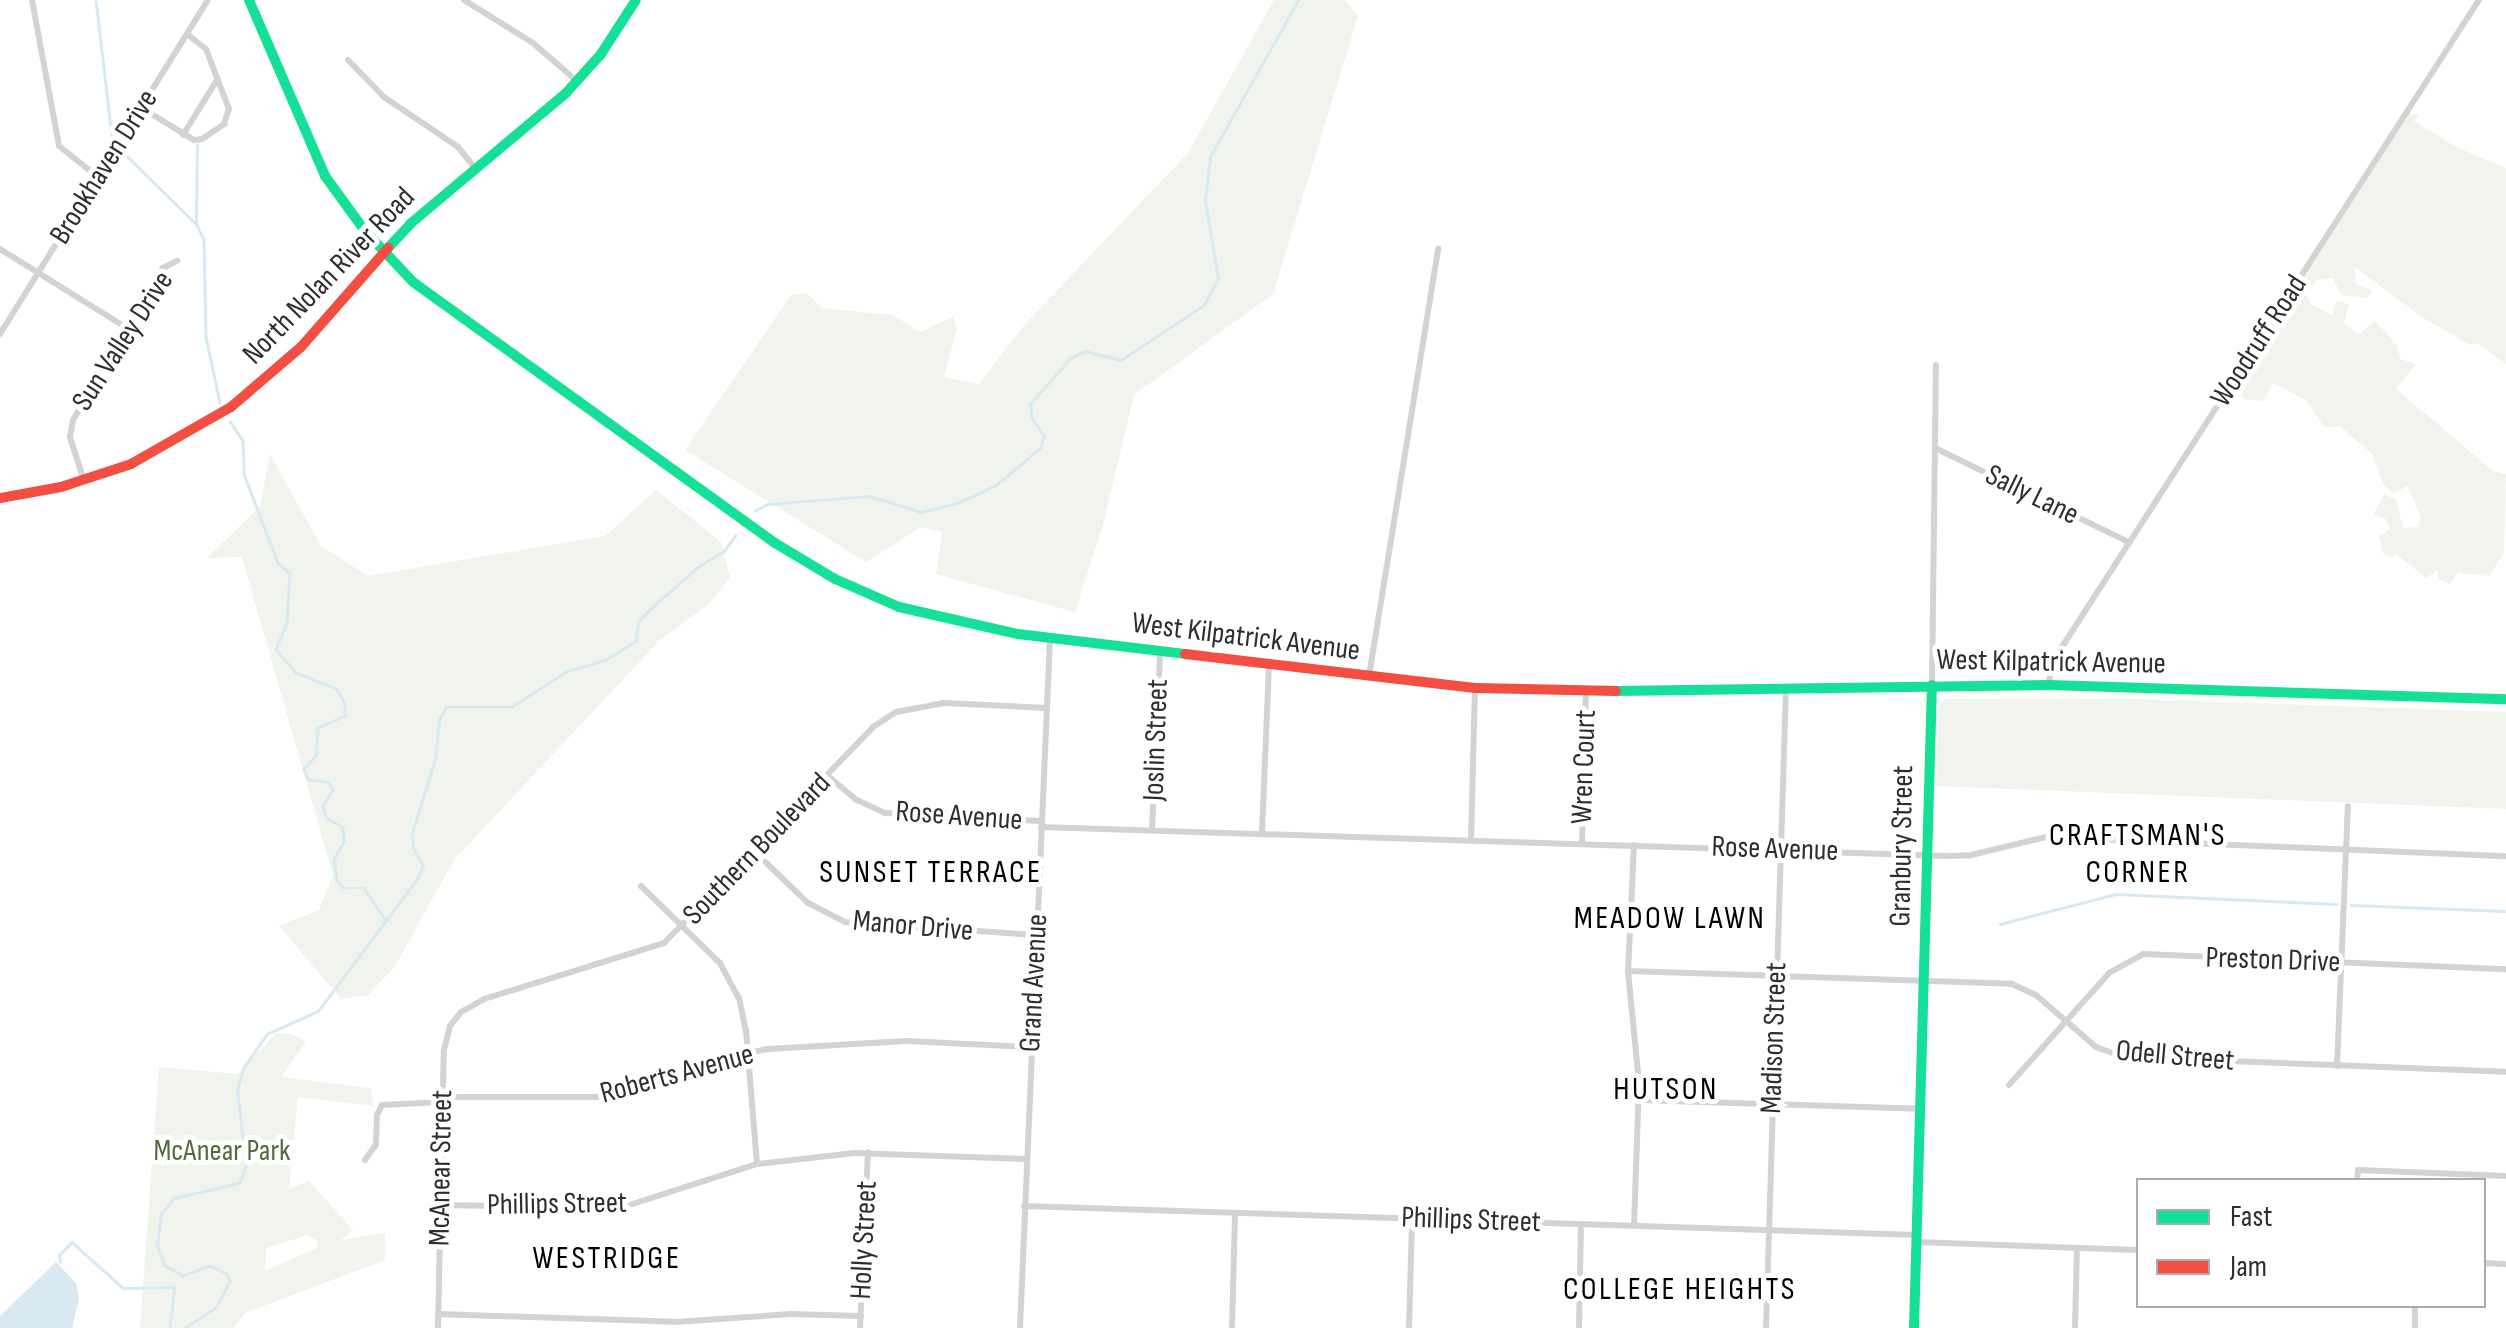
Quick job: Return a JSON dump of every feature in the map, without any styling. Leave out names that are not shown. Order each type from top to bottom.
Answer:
[{"type":"main road","name":"West Kilpatrick Avenue","points":[[249,0],[312,153],[345,206],[384,252],[448,311],[806,563],[870,596],[916,612],[975,628],[1475,688],[1586,691],[2049,685],[2506,699]]},
{"type":"main road","name":"North Nolan River Road","points":[[0,498],[84,480],[163,449],[224,413],[301,347],[384,252],[577,81],[636,0]]},
{"type":"main road","name":"Granbury Street","points":[[1914,1328],[1932,685]]},
{"type":"street","points":[[32,0],[59,146],[98,177]]},
{"type":"street","name":"Brookhaven Drive","points":[[0,334],[208,0]]},
{"type":"street","points":[[464,0],[533,43],[577,81]]},
{"type":"street","name":"Woodruff Road","points":[[2049,685],[2051,664],[2479,0]]},
{"type":"street","points":[[140,107],[183,135],[202,140],[224,124],[229,109],[206,49],[187,34]]},
{"type":"street","points":[[348,60],[384,97],[458,148],[476,169]]},
{"type":"street","points":[[183,135],[218,79]]},
{"type":"street","points":[[0,249],[128,328]]},
{"type":"street","points":[[1368,678],[1438,249]]},
{"type":"street","name":"Sun Valley Drive","points":[[84,480],[70,429],[163,268],[177,261]]},
{"type":"street","name":"Granbury Street","points":[[1932,685],[1936,365]]},
{"type":"street","name":"Sally Lane","points":[[1935,448],[2129,542]]},
{"type":"street","name":"Grand Avenue","points":[[1020,1328],[1050,638]]},
{"type":"street","name":"Joslin Street","points":[[1152,830],[1160,651]]},
{"type":"street","points":[[1262,833],[1269,664]]},
{"type":"street","points":[[1470,840],[1475,688]]},
{"type":"street","name":"Madison Street","points":[[1766,1328],[1786,689]]},
{"type":"street","name":"Wren Court","points":[[1582,843],[1586,691]]},
{"type":"street","name":"Southern Boulevard","points":[[461,1012],[484,999],[654,947],[684,926],[873,726],[911,707],[944,703],[1048,708]]},
{"type":"street","name":"Rose Avenue","points":[[828,776],[846,794],[885,813],[1152,830],[1928,855],[1972,855],[2046,837],[2506,856]]},
{"type":"street","points":[[2337,1066],[2348,806]]},
{"type":"street","points":[[1634,844],[1628,970],[1639,1100],[1634,1225]]},
{"type":"street","name":"Manor Drive","points":[[755,852],[808,903],[844,922],[1036,935]]},
{"type":"street","points":[[641,886],[720,963],[732,983],[744,1015],[757,1164]]},
{"type":"street","name":"Preston Drive","points":[[2009,1085],[2118,965],[2142,954],[2506,969]]},
{"type":"street","name":"Odell Street","points":[[1628,970],[2012,984],[2036,995],[2096,1047],[2124,1057],[2506,1072]]},
{"type":"street","name":"McAnear Street","points":[[438,1328],[446,1036],[461,1012]]},
{"type":"street","name":"Roberts Avenue","points":[[365,1160],[376,1144],[377,1115],[382,1105],[442,1099],[606,1097],[748,1052],[889,1042],[1032,1047]]},
{"type":"street","points":[[1639,1100],[1920,1108]]},
{"type":"street","name":"Phillips Street","points":[[440,1205],[620,1208],[757,1164],[868,1152],[1026,1159]]},
{"type":"street","name":"Holly Street","points":[[860,1328],[868,1152]]},
{"type":"street","points":[[2357,1178],[2358,1170],[2506,1176]]},
{"type":"street","name":"Phillips Street","points":[[1024,1206],[1769,1230],[2136,1250]]},
{"type":"street","points":[[1232,1328],[1235,1213]]},
{"type":"street","points":[[1409,1328],[1412,1218]]},
{"type":"street","points":[[1579,1328],[1581,1224]]},
{"type":"street","points":[[2075,1328],[2077,1248]]},
{"type":"street","points":[[438,1314],[676,1322],[791,1314],[861,1316]]},
{"type":"green space","points":[[1274,0],[1345,0],[1358,16],[1273,294],[1134,395],[1103,525],[1075,612],[936,574],[942,532],[921,527],[866,562],[685,450],[791,295],[807,293],[822,308],[893,315],[920,332],[953,317],[957,328],[944,377],[979,384],[1025,324],[1188,153]]},
{"type":"green space","points":[[2408,114],[2419,115],[2414,121],[2456,147],[2506,168],[2506,364],[2477,343],[2470,345],[2422,317],[2355,267],[2356,284],[2373,291],[2367,298],[2341,295],[2333,278],[2317,280],[2305,293],[2311,304],[2332,315],[2337,301],[2349,304],[2344,323],[2358,335],[2375,321],[2397,345],[2400,359],[2416,364],[2396,389],[2493,471],[2506,474],[2504,553],[2489,576],[2458,573],[2450,584],[2438,579],[2438,570],[2426,578],[2396,554],[2392,558],[2383,553],[2379,536],[2390,529],[2385,518],[2373,515],[2384,495],[2396,499],[2403,528],[2418,527],[2421,517],[2407,486],[2393,494],[2383,484],[2372,454],[2341,427],[2324,427],[2306,400],[2273,383],[2263,401],[2244,399],[2236,383]]},
{"type":"green space","points":[[270,454],[321,546],[368,576],[605,536],[656,490],[721,542],[730,577],[708,605],[660,640],[454,860],[394,968],[368,995],[341,999],[279,926],[319,910],[333,875],[242,557],[207,558],[260,506]]},
{"type":"green space","points":[[1944,699],[2140,699],[2506,712],[2506,809],[1936,786],[1938,708]]},
{"type":"green space","name":"McAnear Park","points":[[276,1033],[292,1034],[306,1042],[281,1077],[371,1088],[374,1106],[298,1097],[289,1189],[309,1181],[353,1230],[341,1240],[385,1233],[385,1260],[245,1313],[234,1328],[140,1328],[159,1067],[238,1074]],"holes":[[[308,1235],[318,1242],[315,1249],[265,1271],[266,1248]]]},
{"type":"shaded area","points":[[56,1262],[76,1283],[79,1299],[72,1328],[0,1328],[0,1316]]},
{"type":"waterway","points":[[96,0],[112,137]]},
{"type":"waterway","points":[[754,511],[768,504],[870,496],[921,512],[958,503],[996,485],[1040,448],[1044,436],[1032,419],[1030,404],[1070,358],[1085,351],[1121,360],[1204,305],[1218,279],[1205,201],[1210,157],[1298,0]]},
{"type":"waterway","points":[[196,223],[197,145]]},
{"type":"waterway","points":[[123,152],[197,225],[204,240],[206,337],[220,403]]},
{"type":"waterway","points":[[230,421],[243,441],[244,474],[278,563],[290,573],[287,624],[276,649],[295,672],[337,689],[345,703],[345,716],[318,728],[316,756],[304,769],[308,779],[329,782],[333,790],[323,806],[327,818],[343,827],[344,842],[334,859],[337,880],[344,888],[364,888],[386,921]]},
{"type":"waterway","points":[[184,1328],[216,1307],[230,1281],[226,1274],[210,1266],[183,1276],[165,1266],[157,1246],[161,1214],[174,1198],[239,1183],[246,1166],[237,1091],[243,1068],[267,1034],[318,1011],[417,879],[423,866],[413,848],[412,833],[435,759],[439,720],[446,707],[511,707],[567,671],[605,660],[636,641],[638,622],[649,610],[699,566],[724,551],[735,536]]},
{"type":"waterway","points":[[2000,924],[2116,894],[2337,904]]},
{"type":"waterway","points":[[2351,905],[2506,911]]},
{"type":"waterway","points":[[60,1262],[59,1255],[72,1242],[123,1288],[175,1287],[170,1328]]},
{"type":"traffic: fast","points":[[249,0],[325,176],[365,231],[413,282],[775,543],[835,579],[899,607],[1018,634],[1185,654]]},
{"type":"traffic: fast","points":[[388,248],[410,224],[566,93],[601,54],[636,0]]},
{"type":"traffic: fast","points":[[1914,1328],[1932,685]]},
{"type":"traffic: fast","points":[[1616,691],[2049,685],[2506,699]]},
{"type":"traffic: jam","points":[[0,498],[61,487],[131,464],[231,407],[301,347],[388,248]]},
{"type":"traffic: jam","points":[[1185,654],[1475,688],[1616,691]]},
{"type":"district","name":"CRAFTSMAN'S CORNER","points":[[2138,856]]},
{"type":"district","name":"SUNSET TERRACE","points":[[931,873]]},
{"type":"district","name":"MEADOW LAWN","points":[[1670,919]]},
{"type":"district","name":"HUTSON","points":[[1666,1090]]},
{"type":"district","name":"WESTRIDGE","points":[[607,1259]]},
{"type":"district","name":"COLLEGE HEIGHTS","points":[[1680,1290]]}]
